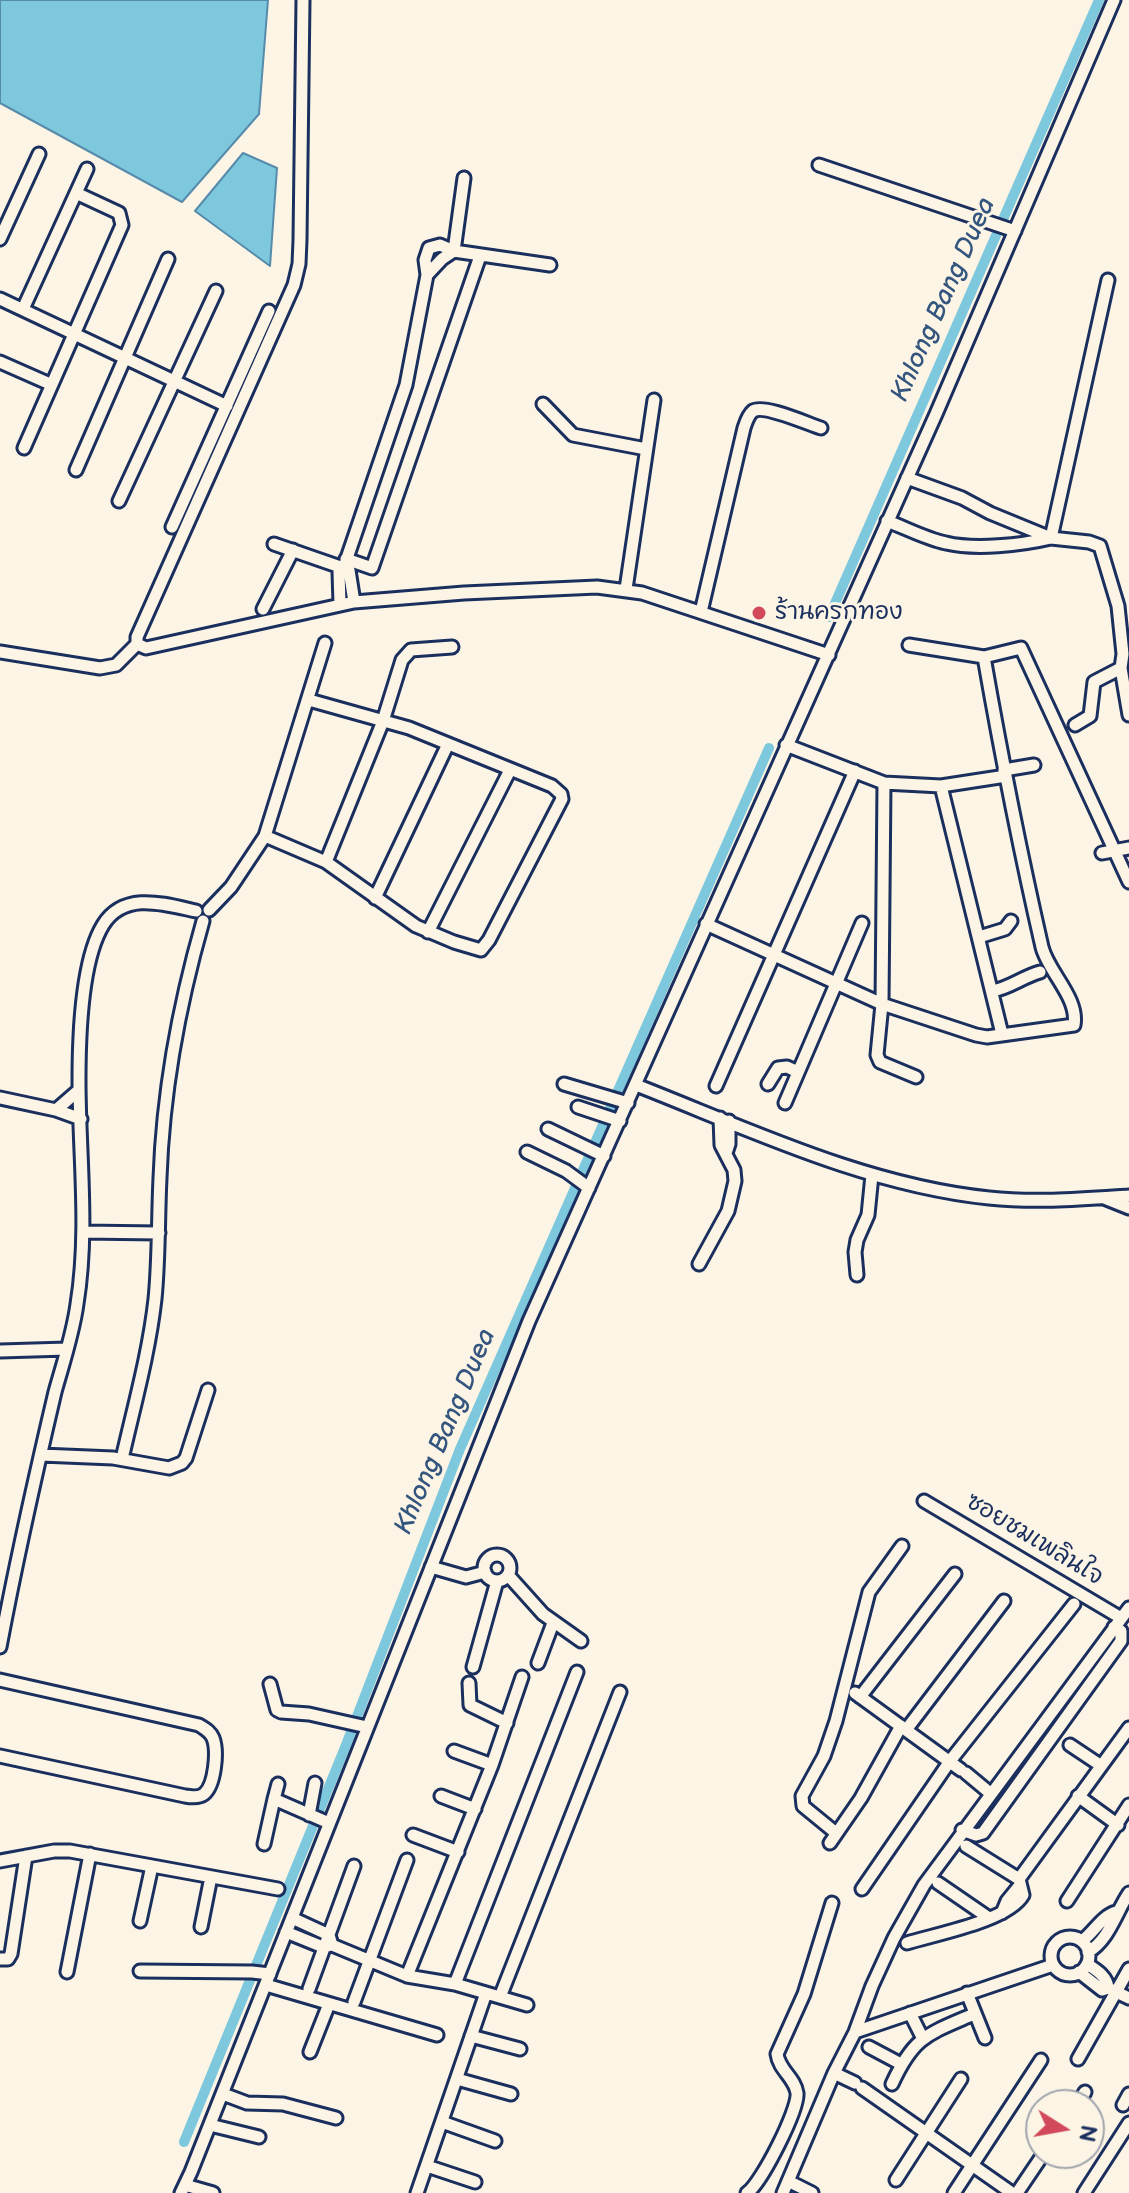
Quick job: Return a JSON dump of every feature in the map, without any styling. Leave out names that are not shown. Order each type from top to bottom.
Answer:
[{"type":"street","points":[[0,652],[108,668],[122,660],[137,644],[137,637],[199,492],[294,285],[300,240],[303,0]]},
{"type":"street","points":[[213,2193],[183,2189],[223,2094],[263,1976],[292,1918],[319,1819],[431,1567],[596,1153],[620,1101],[636,1085],[907,478],[1010,229],[1114,0]]},
{"type":"street","points":[[0,239],[39,154]]},
{"type":"street","points":[[819,165],[1010,229]]},
{"type":"street","points":[[23,309],[87,169]]},
{"type":"street","points":[[454,251],[464,178]]},
{"type":"street","points":[[24,448],[122,225],[119,213],[76,193]]},
{"type":"street","points":[[340,604],[337,578],[345,563],[406,385],[427,275],[454,251],[550,265]]},
{"type":"street","points":[[274,544],[372,568],[480,256]]},
{"type":"street","points":[[76,470],[168,259]]},
{"type":"street","points":[[1051,538],[1108,280]]},
{"type":"street","points":[[119,501],[216,291]]},
{"type":"street","points":[[0,299],[227,406]]},
{"type":"street","points":[[172,527],[269,311]]},
{"type":"street","points":[[0,362],[50,384]]},
{"type":"street","points":[[626,589],[654,400]]},
{"type":"street","points":[[543,404],[573,435],[646,449]]},
{"type":"street","points":[[701,612],[750,413],[766,410],[821,428]]},
{"type":"street","points":[[907,478],[962,498],[1051,538],[1100,546],[1118,606],[1123,654],[1121,668],[1129,715]]},
{"type":"street","points":[[887,521],[937,541],[962,546],[1051,538]]},
{"type":"street","points":[[263,609],[293,550]]},
{"type":"street","points":[[345,563],[351,577],[354,602]]},
{"type":"street","points":[[137,644],[146,648],[354,602],[597,587],[626,589],[829,655]]},
{"type":"street","points":[[122,1459],[155,1301],[160,1177],[171,1064],[203,914],[231,887],[265,836],[325,643]]},
{"type":"street","points":[[909,645],[984,657],[1021,648],[1129,882]]},
{"type":"street","points":[[326,862],[383,721],[405,655],[411,650],[452,647]]},
{"type":"street","points":[[706,924],[882,1004],[976,1035],[987,1037],[1070,1027],[1076,1021],[1043,952],[984,657]]},
{"type":"street","points":[[1075,725],[1090,716],[1094,682],[1121,668]]},
{"type":"street","points":[[265,836],[326,862],[428,932],[475,950],[484,947],[560,805],[561,794],[558,790],[448,744],[309,700]]},
{"type":"street","points":[[375,898],[448,744]]},
{"type":"street","points":[[786,745],[884,783],[941,786],[1034,765]]},
{"type":"street","points":[[428,932],[510,770]]},
{"type":"street","points":[[716,1086],[855,771]]},
{"type":"street","points":[[884,783],[882,1004],[877,1055],[880,1062],[916,1077]]},
{"type":"street","points":[[941,786],[1002,1034]]},
{"type":"street","points":[[1102,853],[1129,848]]},
{"type":"street","points":[[0,1647],[77,1303],[83,1232],[79,1090],[82,1010],[98,936],[104,923],[125,905],[138,902],[155,902],[203,914]]},
{"type":"street","points":[[979,937],[1005,929],[1011,921]]},
{"type":"street","points":[[785,1103],[862,923]]},
{"type":"street","points":[[992,991],[1006,989],[1024,977],[1040,972]]},
{"type":"street","points":[[768,1084],[778,1068],[787,1067],[798,1072]]},
{"type":"street","points":[[564,1084],[620,1101]]},
{"type":"street","points":[[636,1085],[872,1175],[939,1191],[1028,1200],[1129,1196]]},
{"type":"street","points":[[56,1110],[79,1090]]},
{"type":"street","points":[[0,1098],[56,1110],[81,1119]]},
{"type":"street","points":[[578,1107],[613,1119]]},
{"type":"street","points":[[699,1264],[728,1211],[735,1181],[726,1153],[729,1144],[724,1120]]},
{"type":"street","points":[[548,1129],[596,1153]]},
{"type":"street","points":[[527,1152],[566,1171],[583,1184]]},
{"type":"street","points":[[857,1275],[855,1252],[868,1215],[872,1175]]},
{"type":"street","points":[[1103,1197],[1129,1208]]},
{"type":"street","points":[[83,1232],[159,1233]]},
{"type":"street","points":[[0,1351],[67,1349]]},
{"type":"street","points":[[41,1455],[122,1459],[169,1468],[182,1463],[208,1390]]},
{"type":"street","name":"ซอยชมเพลินใจ","points":[[924,1501],[1121,1618]]},
{"type":"street","points":[[902,1546],[869,1592],[830,1742],[807,1784],[801,1802],[833,1838],[904,1728],[1004,1601]]},
{"type":"street","points":[[473,1667],[502,1578],[508,1563],[498,1556],[487,1560],[485,1572],[490,1579],[502,1578],[553,1623],[581,1641]]},
{"type":"street","points":[[431,1567],[466,1577],[485,1572]]},
{"type":"street","points":[[0,1576],[14,1574]]},
{"type":"street","points":[[860,1697],[955,1574]]},
{"type":"street","points":[[862,1889],[950,1761],[1074,1604]]},
{"type":"street","points":[[747,2193],[786,2154],[834,2073],[855,2032],[894,1938],[924,1885],[962,1830],[975,1780],[1041,1725],[1121,1618]]},
{"type":"street","points":[[962,1830],[976,1835],[983,1833],[1062,1739],[1121,1641],[1121,1618]]},
{"type":"street","points":[[538,1663],[553,1623]]},
{"type":"street","points":[[455,1984],[577,1672]]},
{"type":"street","points":[[407,1976],[492,1765],[522,1677]]},
{"type":"street","points":[[0,1680],[199,1725],[215,1741],[215,1757],[211,1782],[205,1794],[198,1797],[0,1756]]},
{"type":"street","points":[[469,1683],[470,1705],[507,1723]]},
{"type":"street","points":[[270,1684],[277,1710],[281,1712],[309,1714],[359,1726]]},
{"type":"street","points":[[846,1686],[975,1780]]},
{"type":"street","points":[[500,1997],[620,1692]]},
{"type":"street","points":[[1041,1725],[1100,1765]]},
{"type":"street","points":[[1020,1882],[1129,1728]]},
{"type":"street","points":[[454,1751],[492,1765]]},
{"type":"street","points":[[315,1783],[319,1819]]},
{"type":"street","points":[[264,1844],[278,1784]]},
{"type":"street","points":[[441,1796],[475,1809]]},
{"type":"street","points":[[1078,1796],[1118,1825]]},
{"type":"street","points":[[274,1799],[319,1819]]},
{"type":"street","points":[[1067,1901],[1129,1805]]},
{"type":"street","points":[[413,1835],[458,1852]]},
{"type":"street","points":[[907,1943],[989,1918],[1020,1900],[1023,1891],[1020,1882],[966,1846]]},
{"type":"street","points":[[0,1861],[54,1851],[90,1854],[278,1889]]},
{"type":"street","points":[[67,1972],[90,1854]]},
{"type":"street","points":[[0,1959],[8,1959],[11,1954],[26,1856]]},
{"type":"street","points":[[354,2002],[407,1860]]},
{"type":"street","points":[[140,1921],[152,1866]]},
{"type":"street","points":[[309,1989],[354,1866]]},
{"type":"street","points":[[201,1927],[211,1877]]},
{"type":"street","points":[[938,1883],[989,1918]]},
{"type":"street","points":[[1129,1893],[1116,1912],[1107,1914],[1091,1934],[1084,1957],[1062,1973],[1053,1965],[1052,1952],[1058,1942],[1070,1937],[1084,1957],[1103,1976],[1112,1990],[1129,1998]]},
{"type":"street","points":[[783,2193],[788,2181],[786,2154],[797,2095],[778,2064],[778,2046],[798,2011],[832,1903]]},
{"type":"street","points":[[292,1918],[328,1942],[407,1976],[455,1984],[527,2005]]},
{"type":"street","points":[[286,1932],[328,1942]]},
{"type":"street","points":[[855,2032],[1053,1965]]},
{"type":"street","points":[[1078,2059],[1112,1990],[1129,1969]]},
{"type":"street","points":[[140,1971],[263,1976],[329,2004],[437,2035]]},
{"type":"street","points":[[417,2193],[486,1993]]},
{"type":"street","points":[[967,1993],[985,2038]]},
{"type":"street","points":[[310,2052],[329,2004]]},
{"type":"street","points":[[910,2013],[922,2037]]},
{"type":"street","points":[[892,2084],[901,2064],[922,2037],[974,2014]]},
{"type":"street","points":[[471,2036],[520,2049]]},
{"type":"street","points":[[869,2047],[901,2064]]},
{"type":"street","points":[[954,2193],[1041,2060]]},
{"type":"street","points":[[834,2073],[858,2086],[1014,2193],[1032,2169]]},
{"type":"street","points":[[457,2079],[511,2094]]},
{"type":"street","points":[[896,2180],[961,2079]]},
{"type":"street","points":[[223,2094],[247,2103],[283,2104],[336,2118]]},
{"type":"street","points":[[442,2122],[495,2141]]},
{"type":"street","points":[[1084,2193],[1129,2123]]},
{"type":"street","points":[[210,2125],[259,2137]]},
{"type":"street","points":[[427,2166],[475,2182]]},
{"type":"street","points":[[788,2181],[812,2193]]},
{"type":"water","points":[[0,0],[268,0],[259,114],[182,202],[0,103]]},
{"type":"water","points":[[243,153],[277,168],[270,266],[195,211]]},
{"type":"waterway","name":"Khlong Bang Duea","points":[[829,617],[1099,0]]},
{"type":"waterway","name":"Khlong Bang Duea","points":[[184,2142],[346,1745],[460,1449],[769,748]]},
{"type":"place","name":"ร้านครกทอง","points":[[759,613]]}]
